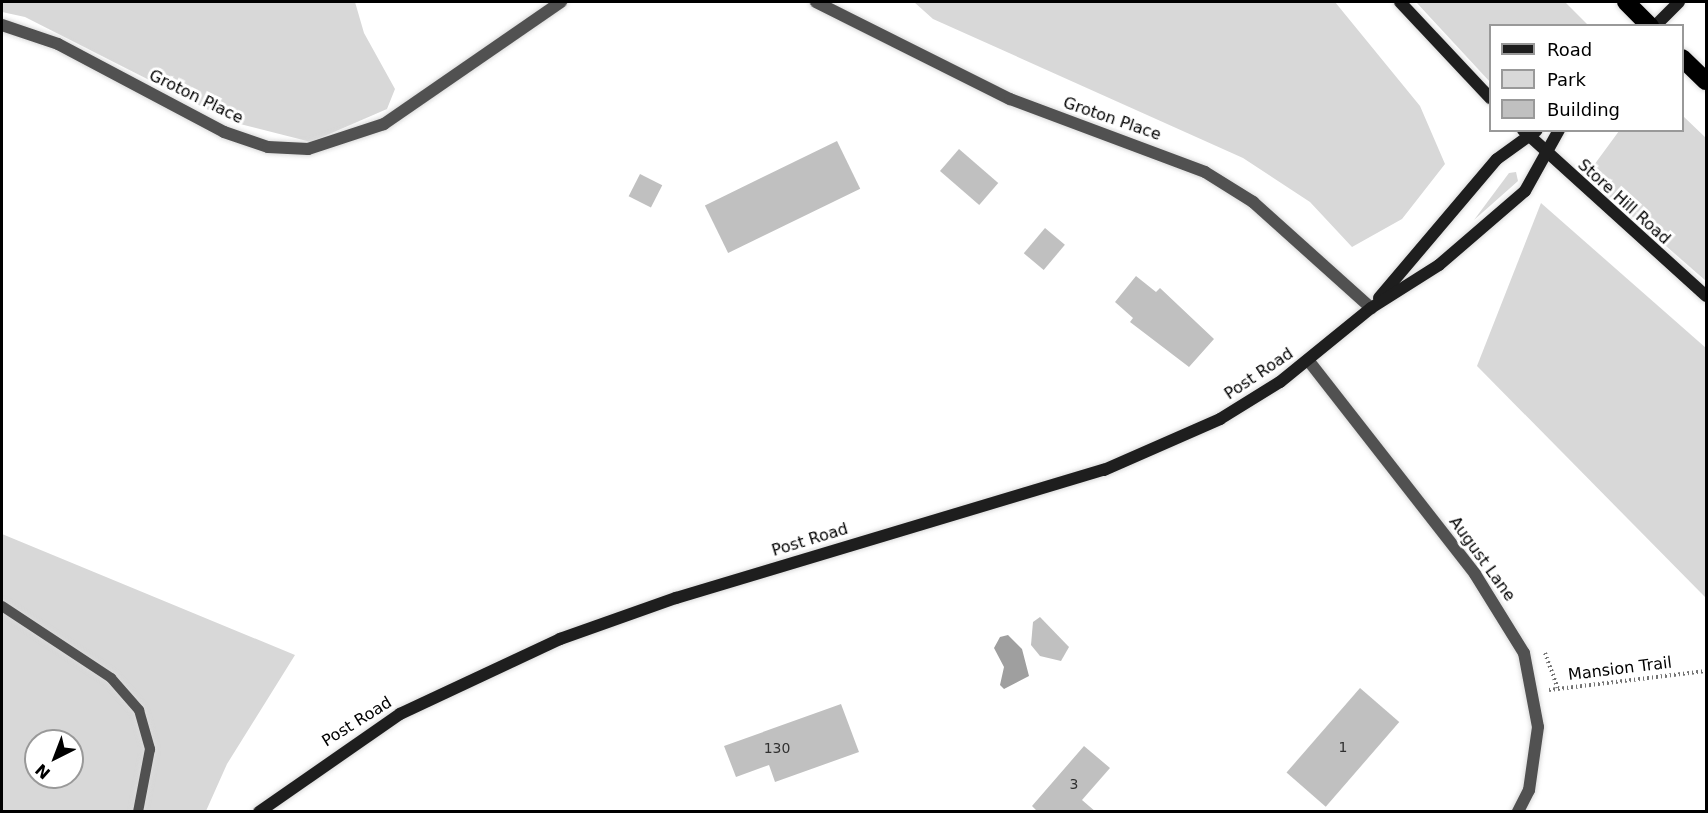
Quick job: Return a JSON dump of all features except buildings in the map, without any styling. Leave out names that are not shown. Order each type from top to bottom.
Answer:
[{"type":"highway","points":[[1626,2],[1648,24]]},
{"type":"highway","points":[[1684,59],[1707,81]]},
{"type":"main road","points":[[1400,2],[1489,96]]},
{"type":"main road","points":[[1657,24],[1679,2]]},
{"type":"main road","name":"Post Road","points":[[1371,308],[1497,159],[1529,132]]},
{"type":"main road","name":"Store Hill Road","points":[[1529,132],[1547,153],[1707,296]]},
{"type":"main road","name":"Post Road","points":[[259,812],[400,714],[517,657],[676,598],[1143,455],[1250,402],[1308,360],[1371,308],[1439,265],[1525,191],[1559,132]]},
{"type":"street","name":"Groton Place","points":[[2,26],[58,44],[224,132],[268,147],[308,149],[384,124],[561,2]]},
{"type":"street","name":"Groton Place","points":[[816,2],[1010,99],[1205,171],[1253,202],[1371,308]]},
{"type":"street","name":"August Lane","points":[[1308,360],[1499,608],[1524,653],[1535,692],[1538,728],[1529,790],[1518,812]]},
{"type":"lane","points":[[2,606],[111,678],[139,710],[150,749],[138,812]]},
{"type":"path","name":"Mansion Trail","points":[[1535,692],[1707,671]]},
{"type":"green space","points":[[2,2],[355,2],[364,33],[395,89],[387,109],[311,142],[232,122],[25,17],[2,12]]},
{"type":"green space","points":[[914,2],[1335,2],[1420,106],[1445,164],[1402,219],[1352,247],[1310,202],[1243,158],[933,19]]},
{"type":"green space","points":[[1416,2],[1565,2],[1587,24],[1489,24],[1489,81]]},
{"type":"green space","points":[[1684,117],[1706,138],[1706,281],[1586,176],[1618,132],[1684,132]]},
{"type":"green space","points":[[1516,172],[1518,181],[1474,220],[1509,173]]},
{"type":"green space","points":[[1541,203],[1706,348],[1706,598],[1477,366]]},
{"type":"green space","points":[[2,534],[295,655],[227,764],[206,811],[2,811]]},
{"type":"shaded area","points":[[1008,635],[1022,649],[1029,676],[1004,689],[1000,685],[1004,667],[994,648],[1000,637]]}]
